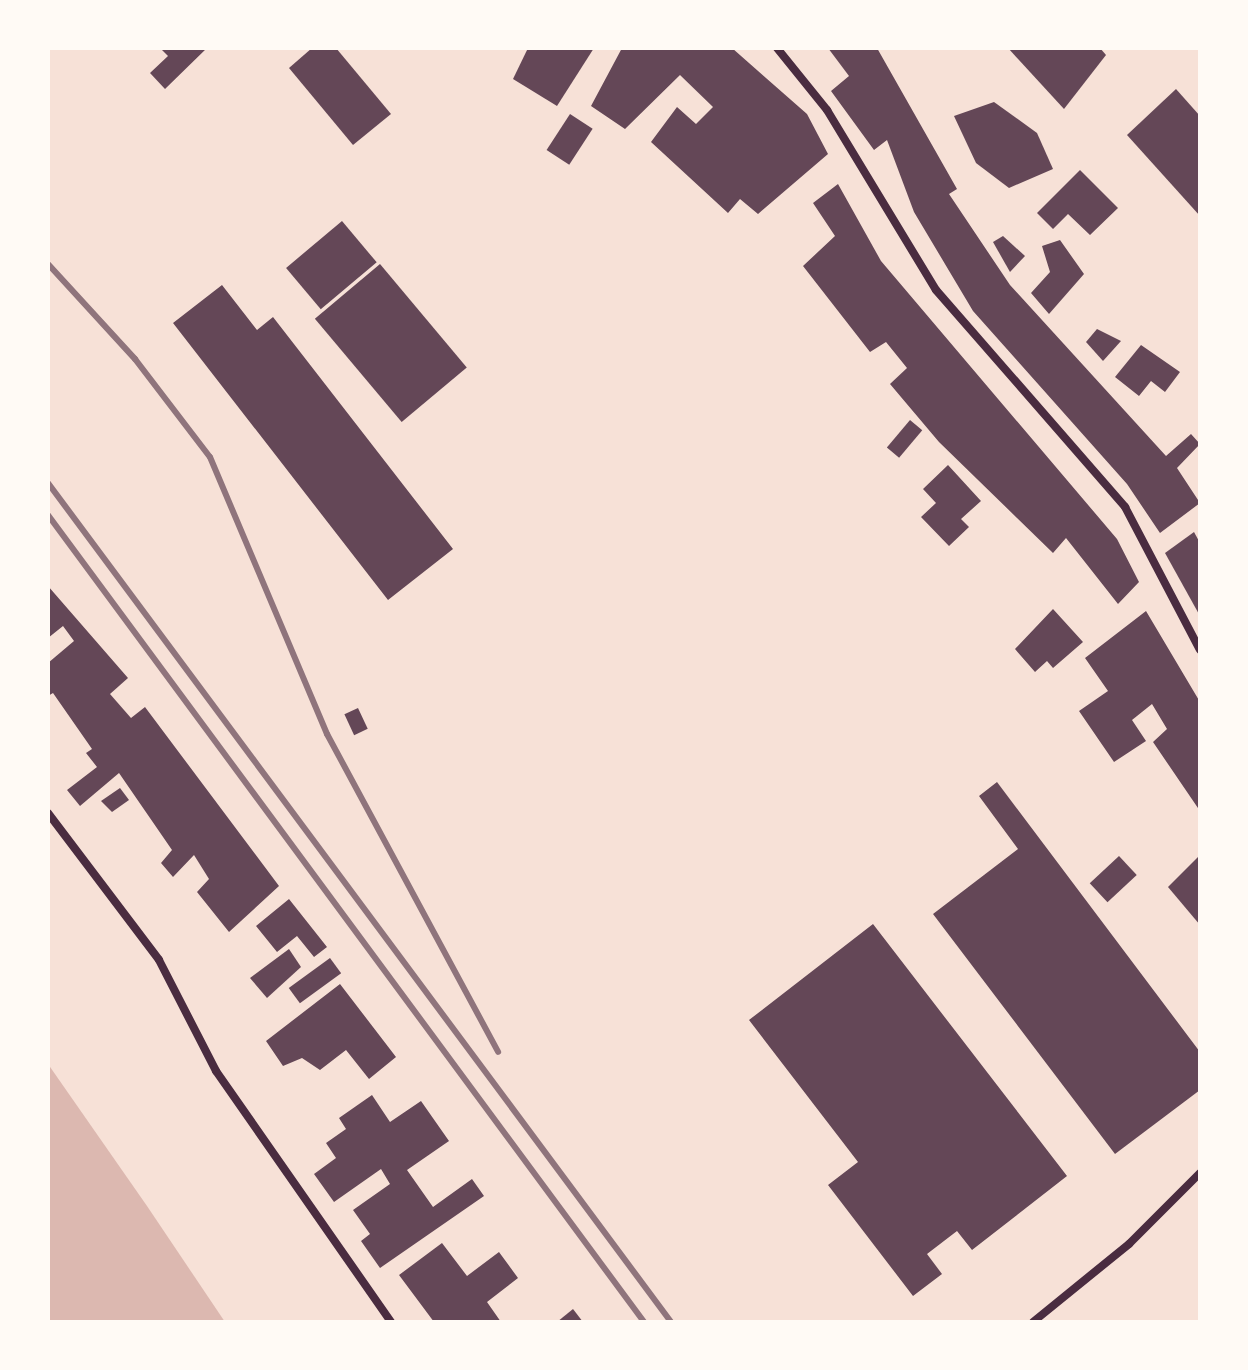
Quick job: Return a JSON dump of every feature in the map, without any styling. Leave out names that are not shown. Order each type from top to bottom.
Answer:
[{"type":"street","points":[[777,48],[827,110],[936,290],[1125,507],[1200,650]]},
{"type":"street","points":[[48,813],[159,960],[216,1071],[391,1322]]},
{"type":"street","points":[[1033,1322],[1129,1244],[1200,1173]]},
{"type":"shaded area","points":[[48,1064],[147,1206],[225,1322],[48,1322]]},
{"type":"building","points":[[160,48],[207,48],[165,89],[150,73],[168,56]]},
{"type":"building","points":[[312,48],[336,48],[391,114],[353,145],[289,68]]},
{"type":"building","points":[[528,48],[594,48],[557,106],[513,79]]},
{"type":"building","points":[[622,48],[732,48],[807,114],[828,154],[758,214],[740,199],[728,213],[651,142],[677,107],[696,124],[713,107],[680,75],[625,129],[591,106]]},
{"type":"building","points":[[828,48],[877,48],[957,189],[949,194],[1010,285],[1166,456],[1191,434],[1200,444],[1177,468],[1200,503],[1160,533],[1127,484],[973,311],[914,212],[887,140],[874,150],[831,91],[849,76]]},
{"type":"building","points":[[1008,48],[1100,48],[1106,55],[1064,109]]},
{"type":"building","points":[[1176,89],[1200,116],[1200,216],[1127,135]]},
{"type":"building","points":[[994,102],[1037,133],[1053,169],[1009,188],[976,163],[954,116]]},
{"type":"building","points":[[570,114],[593,129],[569,165],[547,150]]},
{"type":"building","points":[[1080,170],[1118,208],[1090,235],[1068,214],[1053,229],[1037,213]]},
{"type":"building","points":[[838,184],[881,261],[1117,539],[1139,582],[1118,604],[1066,538],[1053,553],[939,442],[890,384],[907,368],[886,342],[870,352],[803,266],[835,236],[813,203]]},
{"type":"building","points":[[342,221],[377,262],[321,309],[286,268]]},
{"type":"building","points":[[1003,236],[1025,256],[1010,272],[993,242]]},
{"type":"building","points":[[1060,240],[1084,274],[1049,314],[1031,293],[1050,272],[1042,246]]},
{"type":"building","points":[[380,264],[467,367],[402,422],[315,319]]},
{"type":"building","points":[[222,285],[257,330],[273,317],[453,549],[388,600],[173,323]]},
{"type":"building","points":[[1097,329],[1121,341],[1103,361],[1086,342]]},
{"type":"building","points":[[1141,345],[1180,372],[1165,392],[1151,381],[1139,396],[1115,377]]},
{"type":"building","points":[[910,420],[922,430],[899,458],[887,448]]},
{"type":"building","points":[[948,465],[981,501],[961,519],[969,527],[949,546],[921,517],[936,503],[923,489]]},
{"type":"building","points":[[1194,532],[1200,543],[1200,616],[1165,553]]},
{"type":"building","points":[[48,586],[128,678],[110,694],[131,718],[145,707],[279,886],[229,932],[197,892],[209,879],[194,855],[173,877],[161,863],[172,850],[119,773],[80,806],[67,790],[97,767],[86,753],[92,749],[53,693],[48,696],[48,663],[74,641],[63,626],[48,638]]},
{"type":"building","points":[[1053,609],[1083,642],[1053,668],[1047,661],[1035,672],[1015,649]]},
{"type":"building","points":[[1146,611],[1200,702],[1200,811],[1153,742],[1167,729],[1152,704],[1132,720],[1146,741],[1114,762],[1079,711],[1108,691],[1085,658]]},
{"type":"building","points":[[358,708],[368,729],[354,735],[344,714]]},
{"type":"building","points":[[997,782],[1200,1052],[1200,1090],[1115,1154],[933,914],[1018,849],[979,796]]},
{"type":"building","points":[[120,788],[129,800],[112,812],[101,801]]},
{"type":"building","points":[[1200,855],[1200,925],[1168,887]]},
{"type":"building","points":[[1119,856],[1137,875],[1107,902],[1090,883]]},
{"type":"building","points":[[289,899],[327,947],[314,957],[297,936],[277,952],[256,926]]},
{"type":"building","points":[[873,924],[1067,1176],[972,1250],[957,1231],[927,1254],[942,1274],[913,1296],[828,1185],[858,1162],[749,1020]]},
{"type":"building","points":[[289,949],[301,967],[267,998],[250,978]]},
{"type":"building","points":[[330,958],[341,973],[300,1003],[289,988]]},
{"type":"building","points":[[340,984],[396,1057],[369,1079],[346,1050],[320,1070],[302,1058],[283,1066],[266,1041]]},
{"type":"building","points":[[372,1095],[390,1122],[421,1101],[449,1141],[407,1170],[433,1207],[472,1179],[484,1196],[380,1268],[361,1241],[370,1234],[353,1210],[390,1184],[381,1169],[334,1202],[314,1174],[336,1158],[326,1143],[346,1129],[339,1118]]},
{"type":"building","points":[[442,1243],[467,1276],[499,1252],[518,1278],[487,1302],[501,1322],[434,1322],[399,1275]]},
{"type":"building","points":[[573,1309],[583,1322],[557,1322]]},
{"type":"railway","points":[[48,264],[135,359],[210,457],[327,734],[498,1052]]},
{"type":"railway","points":[[48,483],[671,1322]]},
{"type":"railway","points":[[48,515],[644,1322]]}]
